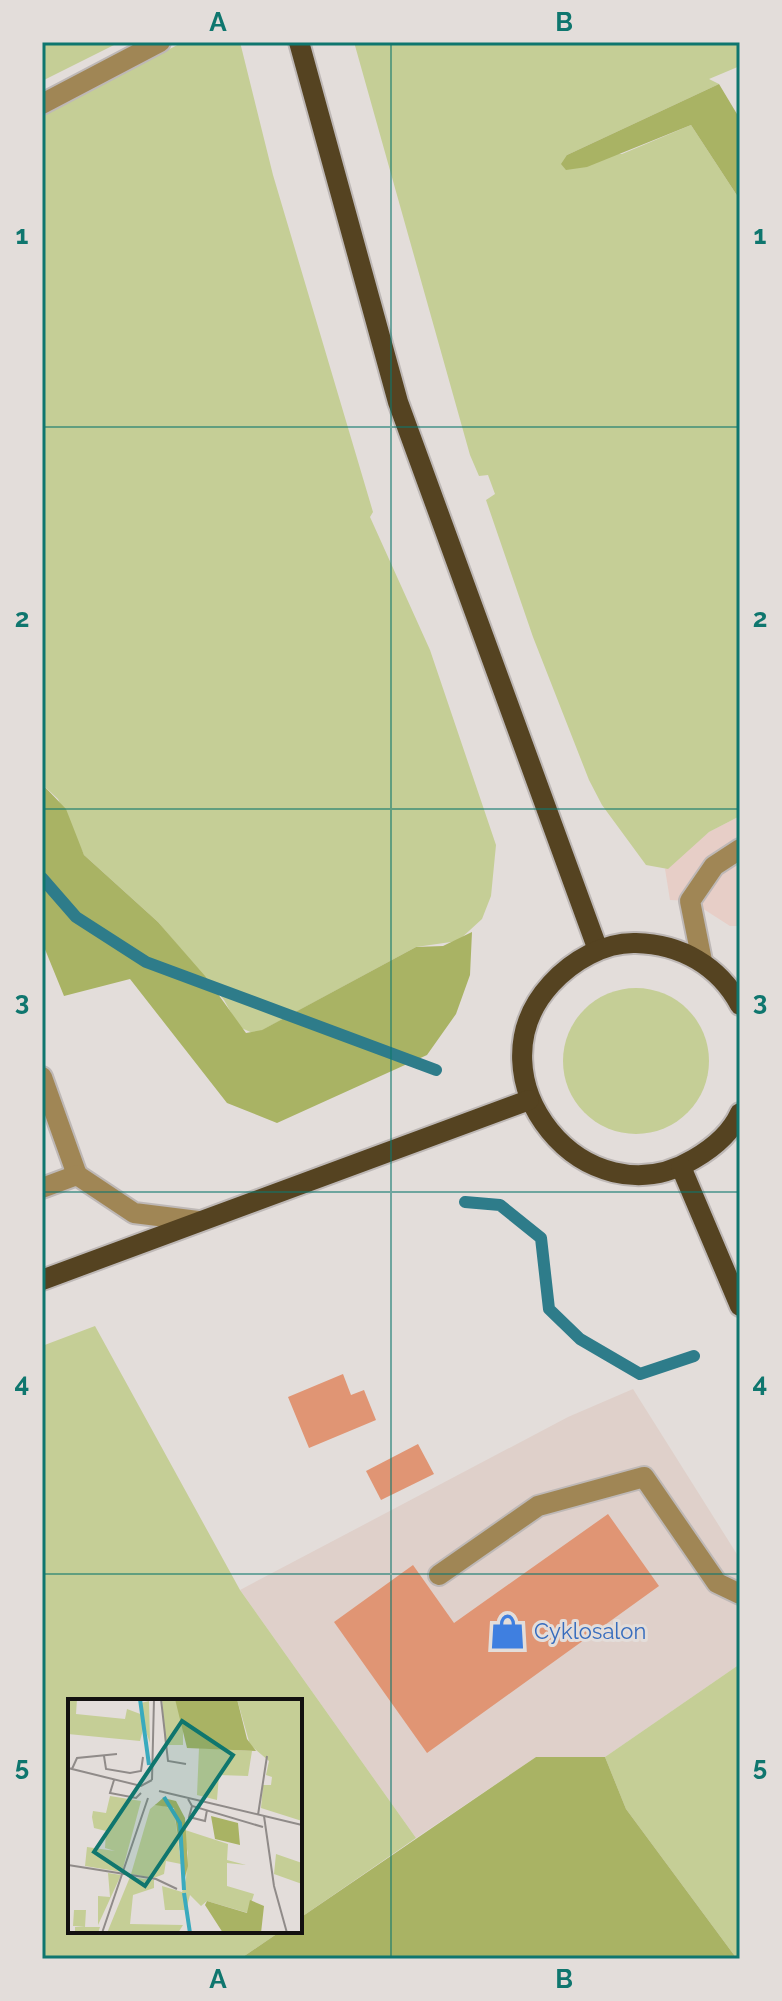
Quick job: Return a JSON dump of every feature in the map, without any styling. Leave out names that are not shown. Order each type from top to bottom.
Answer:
[{"type":"main road","points":[[299,42],[398,402],[598,950]]},
{"type":"main road","points":[[740,1005],[730,987],[702,961],[669,946],[645,944],[598,950],[566,968],[541,995],[526,1028],[522,1064],[529,1100],[548,1132],[575,1157],[608,1171],[645,1175],[681,1167],[711,1149],[740,1113]]},
{"type":"main road","points":[[42,1280],[529,1100]]},
{"type":"main road","points":[[681,1167],[740,1306]]},
{"type":"lane","points":[[42,104],[160,42]]},
{"type":"lane","points":[[702,961],[690,901],[714,866],[740,849]]},
{"type":"lane","points":[[42,1077],[77,1175],[134,1213],[198,1221]]},
{"type":"lane","points":[[42,1188],[77,1175]]},
{"type":"lane","points":[[439,1575],[538,1506],[644,1477],[717,1583],[740,1594]]},
{"type":"shaded area","points":[[740,816],[740,926],[730,926],[691,901],[670,900],[665,869],[709,832]]},
{"type":"shaded area","points":[[633,1389],[740,1559],[740,1664],[605,1757],[536,1757],[416,1838],[240,1590],[568,1417]]},
{"type":"green space","points":[[42,42],[120,42],[42,81]]},
{"type":"green space","points":[[183,42],[240,42],[273,175],[373,512],[370,517],[430,650],[496,845],[491,896],[482,919],[458,941],[416,947],[255,1034],[239,1027],[224,1000],[158,922],[84,855],[58,799],[42,784],[42,116]]},
{"type":"green space","points":[[354,42],[740,42],[740,66],[709,79],[719,84],[567,155],[622,154],[691,125],[740,200],[740,816],[709,832],[668,869],[646,865],[602,805],[589,780],[533,637],[486,500],[495,494],[488,475],[479,476],[470,455]]},
{"type":"green space","points":[[719,84],[740,119],[740,200],[691,125],[587,167],[566,170],[561,164],[567,155]]},
{"type":"green space","points":[[42,784],[66,809],[84,855],[158,922],[205,976],[246,1033],[262,1030],[416,947],[443,946],[472,932],[470,975],[456,1014],[427,1055],[277,1123],[227,1103],[130,979],[64,996],[42,942]]},
{"type":"green space","points":[[636,988],[664,993],[688,1009],[704,1033],[709,1061],[704,1089],[688,1113],[664,1129],[636,1134],[608,1129],[584,1113],[568,1089],[563,1061],[568,1033],[584,1009],[608,993]]},
{"type":"green space","points":[[95,1326],[240,1590],[416,1838],[302,1917],[302,1699],[68,1699],[68,1933],[278,1933],[240,1959],[42,1959],[42,1346]]},
{"type":"green space","points":[[740,1664],[740,1959],[737,1959],[626,1809],[605,1757]]},
{"type":"green space","points":[[536,1757],[605,1757],[626,1809],[737,1959],[240,1959],[278,1933],[302,1933],[302,1917]]},
{"type":"building","points":[[343,1374],[351,1395],[364,1390],[376,1420],[309,1448],[288,1397]]},
{"type":"building","points":[[418,1444],[434,1474],[381,1500],[366,1471]]},
{"type":"building","points":[[608,1514],[659,1586],[427,1753],[334,1622],[413,1565],[454,1623]]},
{"type":"waterway","points":[[42,878],[76,917],[146,962],[436,1070]]},
{"type":"waterway","points":[[465,1202],[500,1205],[541,1238],[549,1309],[580,1339],[640,1374],[694,1356]]},
{"type":"place","name":"Cyklosalon","points":[[508,1631]]}]
